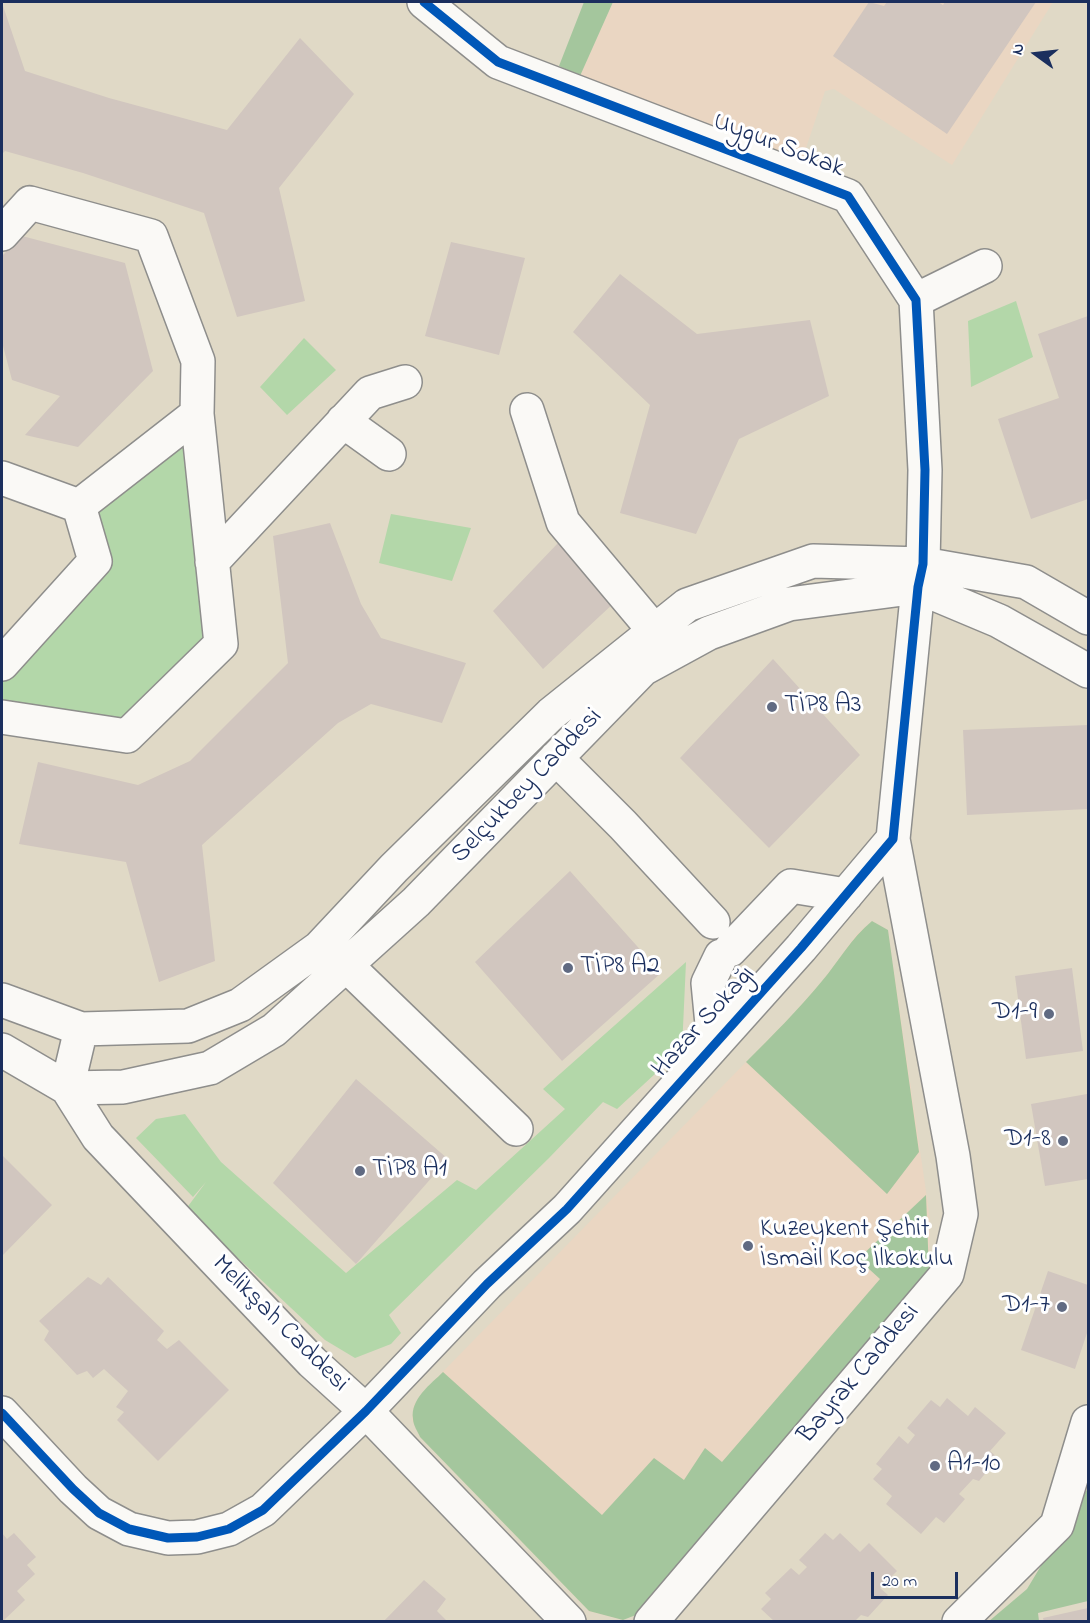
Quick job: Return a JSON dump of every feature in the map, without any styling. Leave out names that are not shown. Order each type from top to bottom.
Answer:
[{"type":"street","name":"Uygur Sokak","points":[[424,2],[498,62],[848,196],[916,300]]},
{"type":"street","points":[[2,234],[30,203],[150,236],[198,361],[197,414],[221,644],[127,736],[2,717]]},
{"type":"street","points":[[893,839],[921,576],[925,470],[916,300],[985,266]]},
{"type":"street","points":[[212,562],[370,393],[405,382]]},
{"type":"street","points":[[526,411],[563,522],[664,641]]},
{"type":"street","points":[[79,506],[197,414]]},
{"type":"street","points":[[343,421],[389,454]]},
{"type":"street","points":[[2,478],[79,506]]},
{"type":"street","points":[[2,664],[95,561],[79,506]]},
{"type":"street","points":[[921,576],[1089,671]]},
{"type":"street","name":"Selçukbey Caddesi","points":[[2,1000],[81,1029],[188,1026],[240,1005],[320,948],[394,868],[550,714],[664,641],[709,633],[789,604],[921,576],[1026,582],[1089,618]]},
{"type":"street","name":"Selçukbey Caddesi","points":[[68,1088],[123,1087],[210,1068],[274,1030],[416,902],[643,669],[664,641]]},
{"type":"street","points":[[556,758],[623,825],[713,922]]},
{"type":"street","name":"Hazar Sokağı","points":[[2,1413],[73,1489],[99,1513],[129,1529],[168,1538],[197,1537],[229,1529],[263,1510],[366,1411],[487,1284],[567,1209],[714,1045],[893,839]]},
{"type":"street","name":"Bayrak Caddesi","points":[[651,1622],[947,1274],[961,1214],[953,1156],[893,839]]},
{"type":"street","points":[[714,1045],[708,983],[726,953],[790,886],[846,895]]},
{"type":"street","points":[[346,965],[516,1130]]},
{"type":"street","points":[[2,1050],[68,1088],[81,1029]]},
{"type":"street","name":"Melikşah Caddesi","points":[[68,1088],[98,1137],[312,1362],[366,1411],[569,1622]]},
{"type":"street","points":[[960,1622],[1057,1525],[1089,1422]]},
{"type":"shaded area","points":[[613,2],[1053,2],[952,165],[834,89],[825,91],[801,163],[580,76]]},
{"type":"shaded area","name":"Kuzeykent Şehit İsmail Koç İlkokulu","points":[[872,921],[888,930],[930,1219],[929,1272],[623,1620],[589,1611],[420,1437],[412,1420],[414,1405],[423,1392],[793,1014],[823,980],[857,934]]},
{"type":"green space","points":[[584,2],[613,2],[580,76],[559,66]]},
{"type":"green space","points":[[1016,301],[1033,357],[971,387],[968,321]]},
{"type":"green space","points":[[304,338],[336,370],[287,415],[260,387]]},
{"type":"green space","points":[[197,414],[221,644],[127,736],[2,717],[2,664],[95,561],[79,506]]},
{"type":"green space","points":[[391,514],[471,528],[452,581],[379,563]]},
{"type":"green space","points":[[872,921],[888,930],[919,1152],[887,1194],[746,1062],[804,1002],[851,942]]},
{"type":"green space","points":[[686,962],[682,1049],[617,1109],[603,1102],[389,1315],[401,1333],[391,1344],[355,1358],[325,1340],[186,1209],[206,1182],[193,1197],[136,1138],[156,1119],[185,1114],[221,1162],[346,1273],[457,1180],[476,1190],[565,1109],[543,1089]]},
{"type":"green space","points":[[926,1195],[929,1272],[641,1613],[623,1620],[589,1611],[420,1437],[413,1419],[415,1405],[422,1392],[443,1372],[602,1515],[654,1458],[684,1480],[705,1448],[722,1462],[880,1279],[858,1259]]},
{"type":"green space","points":[[1088,1488],[1088,1601],[1038,1613],[1039,1621],[988,1622],[1027,1589]]},
{"type":"building","points":[[869,2],[884,6],[887,2],[938,2],[943,5],[945,2],[1036,2],[947,134],[833,56]]},
{"type":"building","points":[[2,3],[25,71],[109,98],[227,130],[300,38],[354,94],[279,188],[305,301],[237,317],[204,213],[83,173],[5,151],[2,154]]},
{"type":"building","points":[[22,236],[125,263],[153,371],[78,447],[25,435],[60,396],[12,380],[2,342],[2,256]]},
{"type":"building","points":[[451,242],[525,258],[499,355],[425,336]]},
{"type":"building","points":[[620,274],[697,334],[810,320],[829,396],[739,439],[696,534],[620,513],[650,405],[573,332]]},
{"type":"building","points":[[1088,316],[1088,499],[1031,519],[998,419],[1059,398],[1038,334]]},
{"type":"building","points":[[330,523],[361,604],[381,638],[466,663],[442,723],[371,704],[338,723],[202,845],[215,961],[159,982],[126,862],[19,844],[38,762],[138,785],[190,761],[288,663],[273,536]]},
{"type":"building","points":[[558,543],[615,602],[543,669],[493,611]]},
{"type":"building","name":"TİP8 A3","points":[[773,659],[860,755],[769,848],[680,758]]},
{"type":"building","points":[[1088,725],[1088,809],[967,815],[963,730]]},
{"type":"building","name":"TİP8 A2","points":[[570,871],[661,973],[562,1061],[475,962]]},
{"type":"building","name":"D1-9","points":[[1072,968],[1083,1051],[1026,1059],[1015,976]]},
{"type":"building","name":"TİP8 A1","points":[[356,1079],[448,1159],[356,1264],[273,1183]]},
{"type":"building","name":"D1-8","points":[[1087,1094],[1088,1179],[1045,1186],[1031,1104]]},
{"type":"building","points":[[2,1155],[52,1205],[2,1256]]},
{"type":"building","name":"D1-7","points":[[1048,1271],[1088,1285],[1088,1330],[1075,1369],[1021,1350]]},
{"type":"building","points":[[88,1277],[101,1285],[108,1277],[164,1331],[157,1340],[167,1349],[179,1340],[229,1390],[158,1461],[117,1420],[124,1412],[116,1407],[128,1391],[104,1369],[93,1378],[87,1371],[77,1375],[44,1340],[49,1331],[39,1321]]},
{"type":"building","name":"A1-10","points":[[947,1398],[968,1416],[975,1407],[1006,1433],[990,1451],[998,1458],[979,1481],[973,1479],[959,1494],[965,1499],[944,1523],[936,1517],[921,1534],[886,1504],[892,1496],[873,1479],[882,1469],[876,1464],[899,1436],[908,1444],[915,1435],[907,1428],[931,1400],[940,1407]]},
{"type":"building","points":[[2,1533],[7,1539],[14,1533],[36,1557],[27,1565],[35,1574],[17,1591],[25,1600],[2,1622]]},
{"type":"building","points":[[825,1533],[833,1540],[840,1533],[860,1552],[869,1543],[897,1571],[880,1588],[888,1595],[868,1617],[861,1615],[854,1622],[775,1622],[761,1609],[771,1599],[765,1593],[791,1568],[799,1575],[807,1567],[799,1560]]},
{"type":"building","points":[[424,1580],[446,1599],[437,1611],[448,1622],[383,1622]]},
{"type":"building","points":[[1088,1608],[1088,1622],[1044,1622],[1043,1618]]},
{"type":"cycle path","points":[[2,1413],[73,1489],[99,1513],[129,1529],[168,1538],[197,1537],[229,1529],[263,1510],[366,1411],[487,1284],[567,1209],[801,948],[893,839],[918,587],[923,564],[925,470],[916,300],[848,196],[498,62],[424,2]]},
{"type":"place","name":"TİP8 A3","points":[[772,707]]},
{"type":"place","name":"TİP8 A2","points":[[568,968]]},
{"type":"place","name":"D1-9","points":[[1049,1014]]},
{"type":"place","name":"D1-8","points":[[1063,1141]]},
{"type":"place","name":"TİP8 A1","points":[[360,1171]]},
{"type":"place","name":"Kuzeykent Şehit İsmail Koç İlkokulu","points":[[748,1246]]},
{"type":"place","name":"D1-7","points":[[1062,1307]]},
{"type":"place","name":"A1-10","points":[[935,1466]]}]
